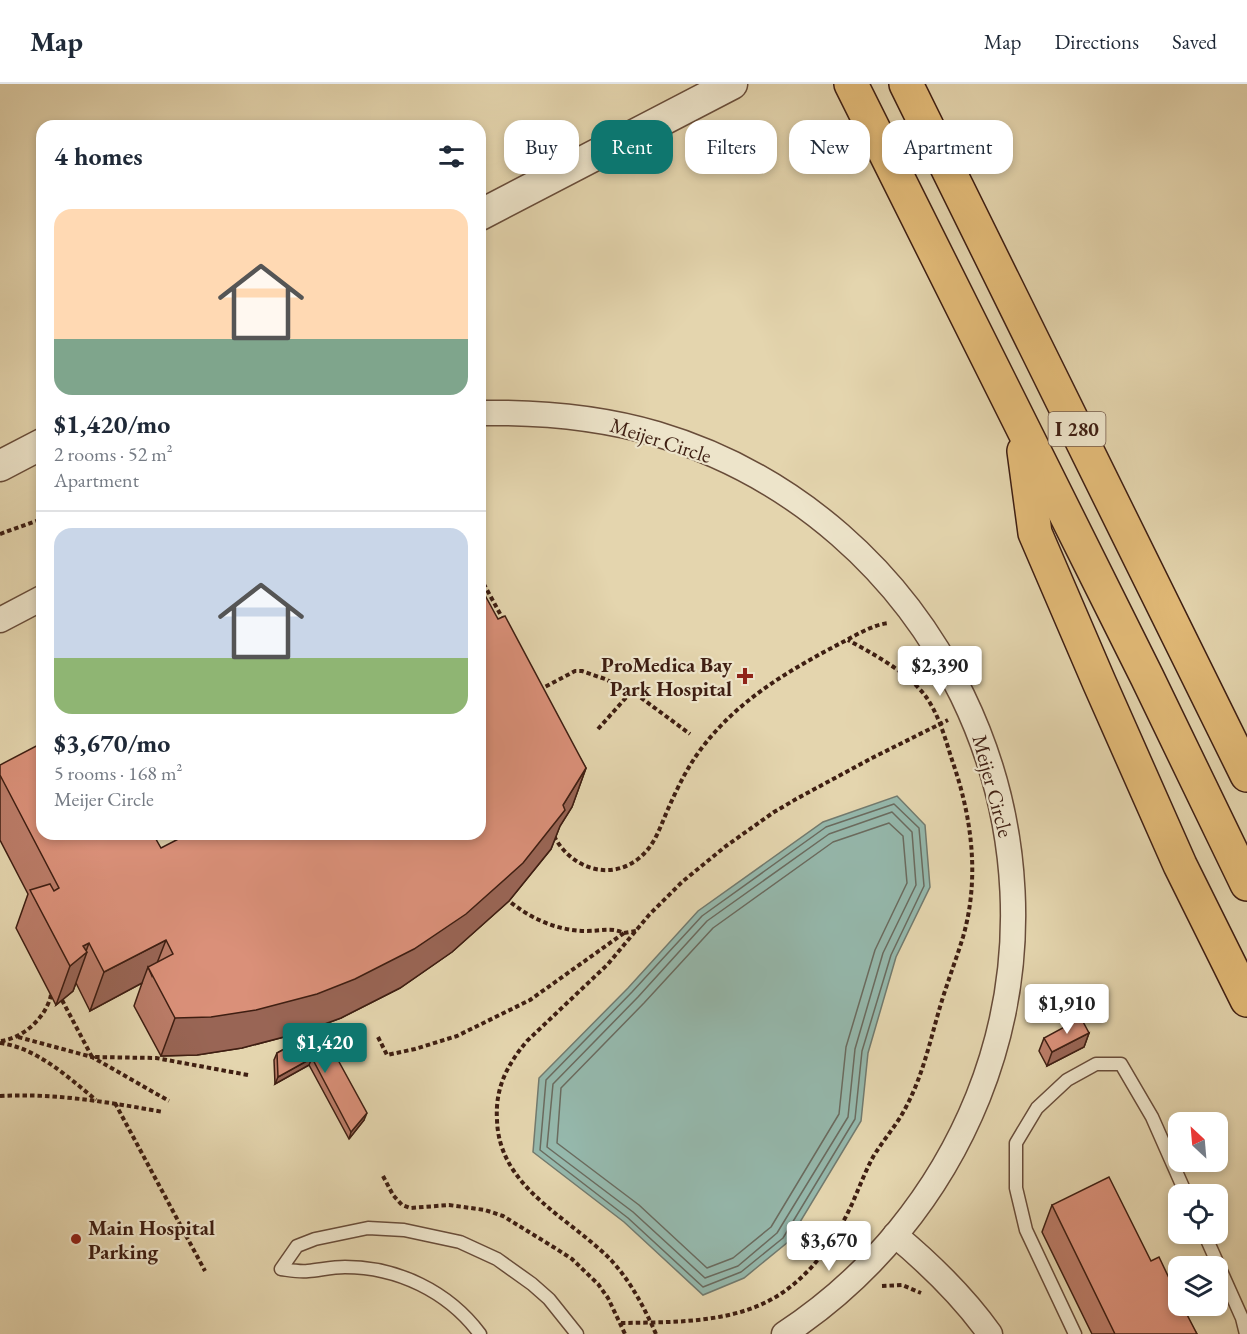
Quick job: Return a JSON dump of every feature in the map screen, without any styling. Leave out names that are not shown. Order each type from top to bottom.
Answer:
[{"type":"highway","name":"I 280","points":[[851,84],[1247,884]]},
{"type":"highway","name":"I 280","points":[[906,84],[1247,775]]},
{"type":"highway","points":[[1020,423],[1035,533],[1180,865],[1247,999]]},
{"type":"highway","points":[[1136,548],[1247,732]]},
{"type":"street","points":[[486,212],[732,84]]},
{"type":"street","name":"Meijer Circle","points":[[486,413],[572,416],[626,426],[687,445],[738,467],[800,504],[840,536],[898,592],[936,646],[970,711],[988,760],[1000,798],[1010,851],[1013,911],[1008,988],[995,1049],[971,1116],[928,1193],[895,1235],[863,1270],[838,1293],[784,1334]]},
{"type":"street","points":[[0,466],[36,447]]},
{"type":"street","points":[[0,620],[36,600]]},
{"type":"street","points":[[895,1235],[942,1275],[990,1334]]},
{"type":"lane","points":[[1076,1334],[1026,1230],[1017,1188],[1016,1143],[1036,1108],[1067,1080],[1096,1064],[1121,1064],[1152,1117],[1182,1184]]},
{"type":"lane","points":[[480,1334],[444,1299],[430,1289],[398,1275],[359,1267],[308,1271],[280,1269],[297,1246],[315,1239],[368,1228],[404,1230],[460,1242],[497,1259],[532,1284],[549,1299],[576,1334]]},
{"type":"lane","points":[[1209,1244],[1242,1318],[1246,1334]]},
{"type":"path","points":[[0,534],[36,521]]},
{"type":"path","points":[[486,589],[505,625]]},
{"type":"path","points":[[554,835],[567,854],[575,861],[598,870],[619,868],[639,858],[655,840],[677,790],[696,756],[744,702],[774,680],[871,627],[889,623]]},
{"type":"path","points":[[621,1323],[697,1320],[742,1311],[780,1294],[795,1283],[835,1238],[874,1157],[896,1125],[917,1085],[963,935],[972,878],[972,852],[966,808],[955,768],[927,699],[916,686],[848,640]]},
{"type":"path","points":[[529,695],[575,671],[582,671],[632,692],[660,710],[690,734]]},
{"type":"path","points":[[598,729],[632,692]]},
{"type":"path","points":[[656,1334],[637,1295],[611,1261],[579,1231],[545,1205],[521,1181],[505,1157],[497,1128],[497,1095],[502,1080],[516,1054],[541,1027],[608,964],[654,909],[703,864],[774,812],[872,758],[970,711]]},
{"type":"path","points":[[509,901],[529,916],[551,925],[587,931],[614,928],[624,933]]},
{"type":"path","points":[[378,1037],[387,1054],[415,1049],[457,1036],[530,1000],[624,933],[636,931]]},
{"type":"path","points":[[0,1042],[18,1037],[27,1030],[44,1012],[51,995]]},
{"type":"path","points":[[62,999],[92,1057]]},
{"type":"path","points":[[18,1037],[92,1057],[169,1101]]},
{"type":"path","points":[[0,1042],[40,1058],[97,1100]]},
{"type":"path","points":[[92,1057],[175,1060],[248,1075]]},
{"type":"path","points":[[0,1096],[38,1095],[97,1100],[163,1112]]},
{"type":"path","points":[[115,1103],[205,1271]]},
{"type":"path","points":[[383,1176],[397,1201],[402,1205],[410,1208],[433,1205],[468,1207],[503,1216],[572,1259],[587,1272],[608,1298],[625,1334]]},
{"type":"path","points":[[879,1286],[902,1285],[923,1294]]},
{"type":"water","points":[[897,796],[925,825],[930,887],[896,957],[868,1053],[861,1121],[788,1242],[744,1278],[703,1295],[624,1222],[533,1152],[539,1078],[628,988],[698,911],[823,822]]},
{"type":"building","points":[[486,597],[498,619],[505,616],[586,768],[563,805],[565,810],[523,863],[466,914],[414,949],[355,979],[317,994],[256,1010],[211,1017],[175,1018],[148,967],[173,954],[166,940],[104,972],[89,943],[83,946],[87,952],[70,966],[30,890],[50,884],[54,891],[59,888],[0,775],[0,765],[36,746],[36,840],[156,840],[161,848],[176,840],[486,840]]},
{"type":"building","points":[[1081,1018],[1089,1033],[1052,1052],[1044,1038]]},
{"type":"building","points":[[321,1029],[367,1113],[351,1132],[312,1058],[278,1077],[277,1053]]},
{"type":"building","points":[[1109,1177],[1151,1261],[1159,1257],[1168,1276],[1168,1316],[1188,1316],[1197,1334],[1115,1334],[1052,1205]]},
{"type":"place","name":"ProMedica Bay Park Hospital","points":[[745,676]]},
{"type":"place","name":"Main Hospital Parking","points":[[76,1239]]}]
